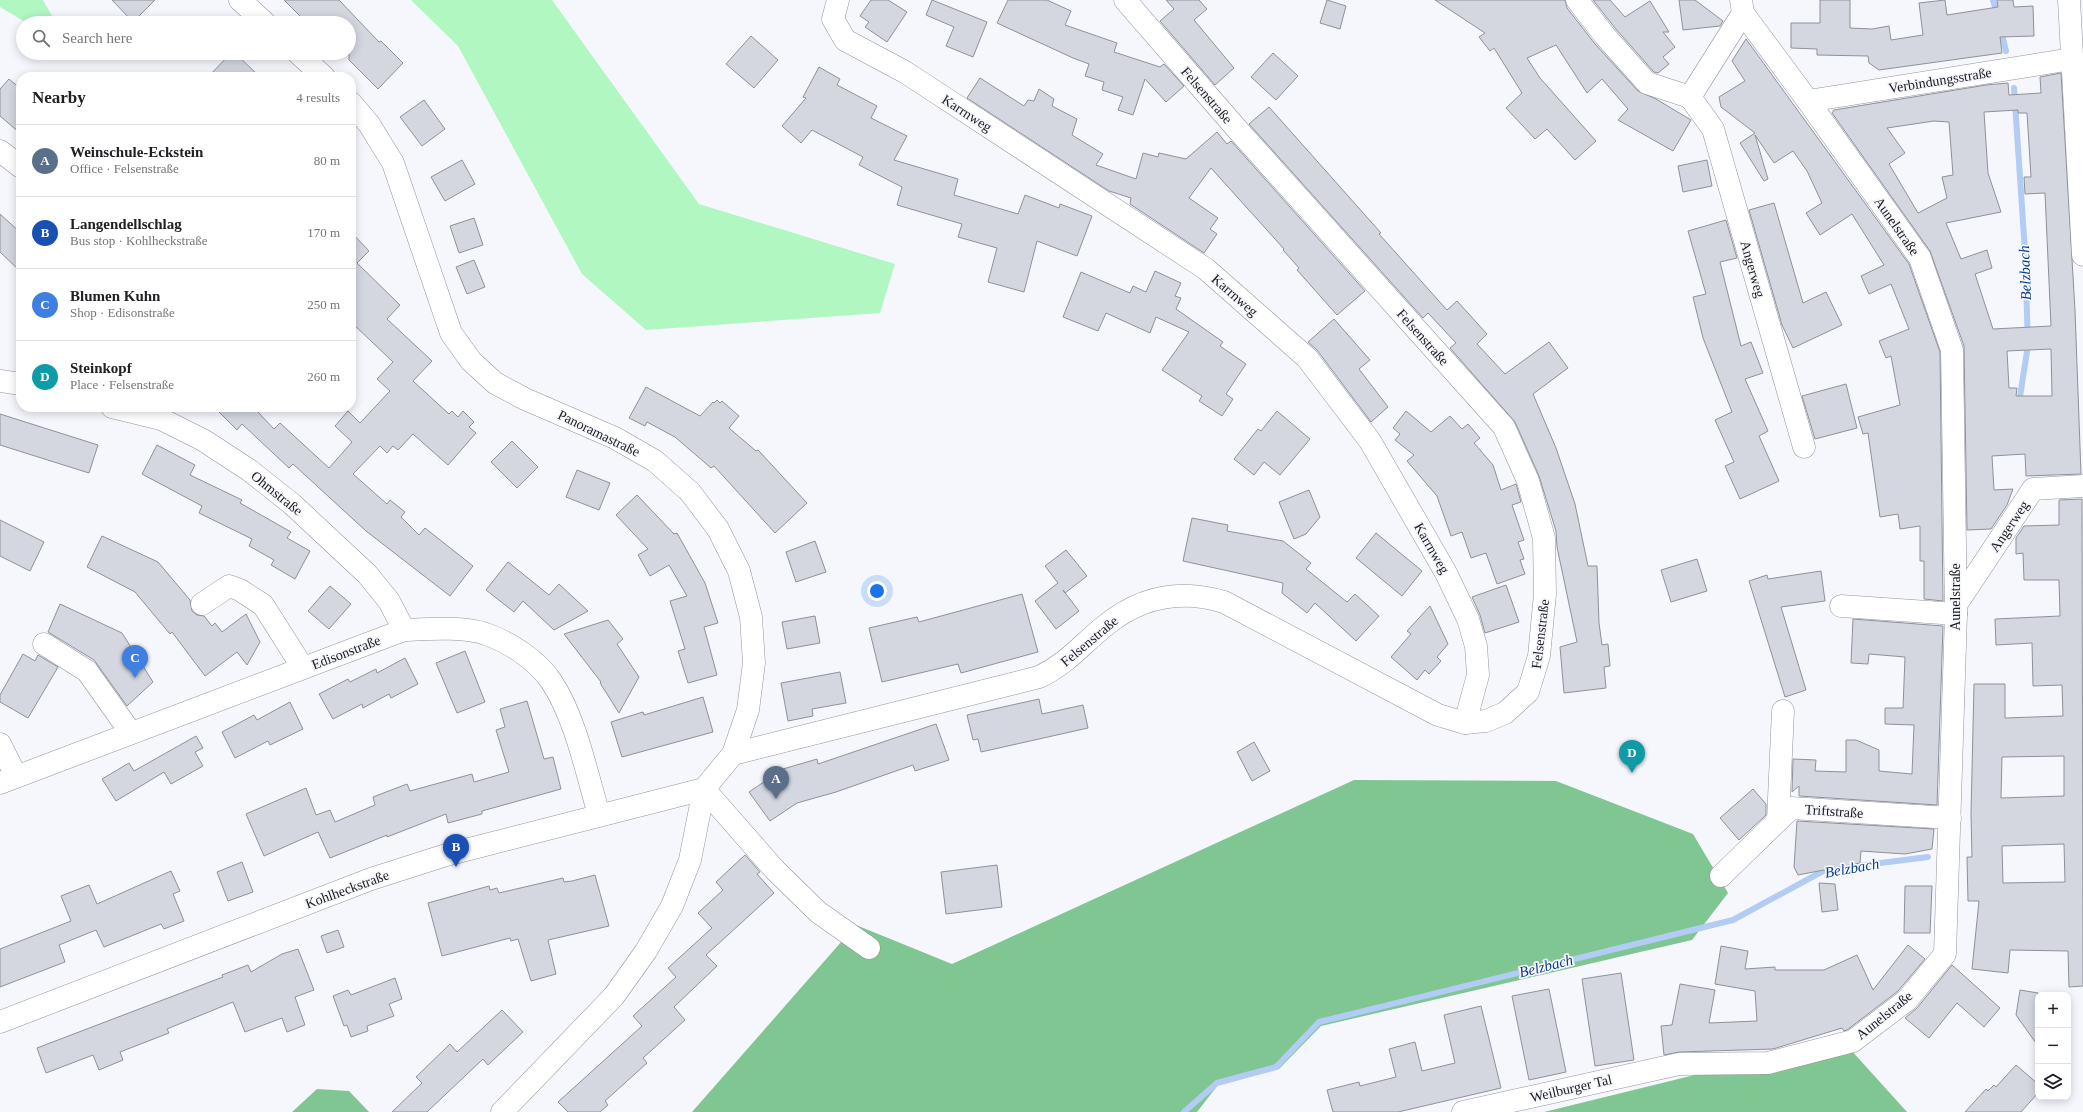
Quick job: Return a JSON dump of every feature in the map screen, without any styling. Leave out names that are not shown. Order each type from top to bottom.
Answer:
[{"type":"street","points":[[240,0],[257,16]]},
{"type":"street","name":"Karrnweg","points":[[838,0],[833,19],[845,40],[905,72],[1206,269],[1307,358],[1370,441],[1446,573],[1468,619],[1476,646],[1478,675],[1465,723]]},
{"type":"street","name":"Felsenstraße","points":[[734,754],[1039,677],[1057,668],[1106,624],[1127,610],[1151,601],[1179,594],[1204,596],[1224,602],[1438,715],[1465,723],[1486,722],[1505,713],[1518,703],[1528,692],[1539,656],[1545,594],[1544,538],[1528,481],[1504,428],[1236,129],[1125,0]]},
{"type":"street","points":[[1577,0],[1605,36],[1647,83],[1690,97],[1742,7]]},
{"type":"street","points":[[2069,0],[2072,59],[2081,165],[2083,255]]},
{"type":"street","name":"Aunelstraße","points":[[1679,1064],[1768,1063],[1853,1041],[1907,1000],[1945,954],[1956,610],[1952,350],[1920,258],[1742,7]]},
{"type":"street","name":"Verbindungsstraße","points":[[1808,101],[2072,59]]},
{"type":"street","points":[[306,60],[319,72]]},
{"type":"street","name":"Angerweg","points":[[1690,97],[1713,128],[1804,447]]},
{"type":"street","name":"Panoramastraße","points":[[356,109],[369,124],[393,163],[451,333],[471,361],[495,383],[525,399],[615,438],[655,461],[690,492],[718,529],[739,571],[751,617],[754,656],[748,710],[734,754],[704,789]]},
{"type":"street","points":[[0,150],[16,162]]},
{"type":"street","points":[[0,381],[16,383]]},
{"type":"street","name":"Ohmstraße","points":[[162,413],[249,470],[292,504],[367,574],[388,601],[404,630]]},
{"type":"street","name":"Angerweg","points":[[1956,610],[2034,489],[2083,486]]},
{"type":"street","points":[[202,604],[229,586],[240,590],[263,605],[275,621],[303,668]]},
{"type":"street","points":[[1841,606],[1956,610]]},
{"type":"street","name":"Edisonstraße","points":[[8,779],[404,630],[443,628],[484,633],[522,651],[551,680],[570,718],[599,815]]},
{"type":"street","points":[[44,644],[87,671],[131,733]]},
{"type":"street","points":[[1778,820],[1784,710]]},
{"type":"street","points":[[0,744],[8,779]]},
{"type":"street","points":[[704,789],[775,870],[813,907],[868,948]]},
{"type":"street","points":[[502,1112],[614,996],[646,951],[672,906],[690,860],[704,789]]},
{"type":"street","name":"Kohlheckstraße","points":[[0,1022],[371,879],[446,855],[704,789]]},
{"type":"street","name":"Triftstraße","points":[[1721,876],[1791,808],[1950,818]]},
{"type":"street","name":"Weilburger Tal","points":[[1463,1112],[1679,1064]]},
{"type":"green space","points":[[0,0],[43,0],[52,16],[16,16],[0,7]]},
{"type":"green space","points":[[411,0],[552,0],[699,204],[895,264],[880,313],[646,330],[582,274],[458,46]]},
{"type":"green space","points":[[1354,780],[1556,781],[1693,834],[1728,893],[1692,940],[1321,1026],[1279,1069],[1218,1085],[1197,1112],[692,1112],[856,925],[952,964]]},
{"type":"green space","points":[[1841,1039],[1907,1112],[1544,1112]]},
{"type":"green space","points":[[317,1089],[349,1091],[369,1112],[292,1112]]},
{"type":"building","points":[[112,0],[155,0],[139,16],[127,16]]},
{"type":"building","points":[[284,0],[339,0],[354,16],[300,16]]},
{"type":"building","points":[[871,0],[888,0],[907,12],[887,42],[865,27],[869,22],[860,16]]},
{"type":"building","points":[[932,0],[987,22],[973,57],[946,46],[954,27],[926,15]]},
{"type":"building","points":[[1008,0],[1047,0],[1071,11],[1065,25],[1117,43],[1114,52],[1160,67],[1164,64],[1184,86],[1166,102],[1145,79],[1133,115],[1118,110],[1123,97],[1102,90],[1104,82],[1085,76],[1089,64],[997,23]]},
{"type":"building","points":[[1166,0],[1199,0],[1207,9],[1194,20],[1234,68],[1215,85],[1160,21],[1174,9]]},
{"type":"building","points":[[1327,0],[1346,6],[1340,29],[1320,23]]},
{"type":"building","points":[[1435,0],[1565,0],[1567,8],[1595,44],[1638,91],[1656,99],[1691,120],[1673,151],[1618,120],[1628,109],[1602,79],[1587,93],[1556,45],[1527,58],[1540,78],[1596,141],[1575,160],[1547,129],[1535,139],[1506,108],[1522,93],[1494,48],[1490,51],[1479,37],[1485,33]]},
{"type":"building","points":[[1593,0],[1610,0],[1625,17],[1650,1],[1669,32],[1663,32],[1675,47],[1663,57],[1669,64],[1658,73],[1654,72],[1615,28]]},
{"type":"building","points":[[1679,0],[1695,0],[1723,21],[1720,26],[1683,30]]},
{"type":"building","points":[[1820,0],[1850,0],[1850,28],[1872,29],[1889,26],[1891,40],[1923,35],[1919,3],[1945,0],[1947,15],[1998,7],[1997,0],[2013,0],[2014,7],[2033,6],[2034,36],[2000,37],[2002,53],[1879,70],[1869,63],[1868,56],[1817,55],[1817,49],[1791,48],[1791,23],[1820,23]]},
{"type":"building","points":[[356,18],[379,42],[381,41],[403,63],[378,89],[349,60],[356,60]]},
{"type":"building","points":[[751,36],[778,60],[754,88],[726,64]]},
{"type":"building","points":[[1746,39],[1909,264],[1940,352],[1943,601],[1924,599],[1924,561],[1920,561],[1920,526],[1900,529],[1898,514],[1880,517],[1868,433],[1863,434],[1858,417],[1900,405],[1891,356],[1886,358],[1879,341],[1909,329],[1891,284],[1869,294],[1861,276],[1884,265],[1852,214],[1820,235],[1806,213],[1822,203],[1807,171],[1793,151],[1774,163],[1755,135],[1768,179],[1764,181],[1740,143],[1755,133],[1721,107],[1719,97],[1745,81],[1732,61]]},
{"type":"building","points":[[1273,53],[1298,76],[1276,100],[1251,77]]},
{"type":"building","points":[[224,60],[242,60],[255,72],[213,72]]},
{"type":"building","points":[[819,67],[840,79],[837,85],[877,106],[871,118],[907,136],[894,160],[958,179],[954,195],[1018,214],[1025,195],[1059,208],[1060,204],[1092,216],[1077,256],[1037,241],[1024,292],[988,282],[997,248],[958,237],[962,224],[897,205],[902,187],[859,165],[863,157],[812,130],[801,143],[782,126],[806,98],[803,97]]},
{"type":"building","points":[[2061,73],[2075,310],[2081,474],[2026,476],[2025,454],[1992,456],[1994,490],[2013,489],[2007,505],[1991,529],[1967,530],[1964,346],[1930,251],[1832,113],[1834,110],[1986,85],[2008,83],[2009,95],[2041,93],[2040,77]],"holes":[[[2018,110],[2018,113],[2027,113],[2031,177],[2024,177],[2025,194],[2045,193],[2051,326],[1993,329],[1975,274],[1992,268],[1987,250],[1961,259],[1946,223],[2001,212],[1988,173],[1984,112]],[[1934,121],[1949,122],[1953,175],[1942,177],[1947,198],[1918,213],[1889,164],[1905,153],[1887,128]],[[2051,349],[2052,396],[2016,396],[2017,388],[2009,388],[2007,351]]]},
{"type":"building","points":[[980,78],[1024,106],[1028,100],[1034,101],[1039,89],[1054,99],[1052,106],[1077,119],[1072,135],[1103,154],[1096,165],[1136,179],[1143,153],[1158,157],[1159,153],[1186,159],[1217,132],[1227,144],[1231,141],[1365,291],[1337,315],[1297,270],[1299,268],[1283,250],[1284,249],[1211,168],[1189,198],[1218,218],[1210,229],[1217,234],[1204,253],[1130,204],[1131,198],[1109,191],[967,98]]},
{"type":"building","points":[[9,79],[16,85],[16,130],[0,116],[0,89]]},
{"type":"building","points":[[424,100],[445,129],[422,146],[400,117]]},
{"type":"building","points":[[1269,107],[1447,310],[1457,301],[1487,334],[1477,344],[1505,374],[1549,342],[1568,368],[1533,394],[1556,448],[1575,504],[1588,566],[1597,566],[1599,623],[1602,645],[1608,644],[1610,666],[1604,667],[1606,688],[1564,693],[1560,647],[1577,642],[1557,547],[1556,531],[1539,476],[1515,422],[1450,348],[1456,343],[1428,313],[1423,318],[1249,124]]},
{"type":"building","points":[[462,160],[475,184],[445,201],[431,177]]},
{"type":"building","points":[[1707,160],[1712,186],[1683,192],[1678,166]]},
{"type":"building","points":[[1774,203],[1803,303],[1826,292],[1842,325],[1793,348],[1782,325],[1749,210]]},
{"type":"building","points":[[0,214],[16,228],[16,267],[0,252]]},
{"type":"building","points":[[474,218],[483,245],[459,253],[450,226]]},
{"type":"building","points":[[1726,220],[1737,258],[1720,262],[1741,346],[1751,342],[1763,373],[1745,379],[1768,431],[1759,436],[1779,481],[1740,499],[1725,466],[1734,462],[1715,420],[1732,412],[1703,338],[1693,297],[1706,294],[1688,231]]},
{"type":"building","points":[[356,237],[369,251],[357,263],[400,305],[387,319],[432,361],[413,381],[449,414],[452,411],[458,417],[463,411],[474,422],[469,427],[476,433],[448,465],[413,434],[398,450],[393,446],[387,453],[380,446],[353,474],[387,504],[390,500],[405,512],[401,517],[419,535],[425,528],[473,566],[450,596],[366,531],[293,464],[289,468],[242,424],[237,430],[219,412],[258,412],[274,429],[280,423],[329,468],[352,442],[335,426],[347,412],[349,412],[360,423],[390,391],[377,379],[393,362],[356,327]]},
{"type":"building","points":[[474,260],[485,287],[467,294],[456,267]]},
{"type":"building","points":[[1155,271],[1181,283],[1175,296],[1181,298],[1176,309],[1223,342],[1220,346],[1246,364],[1226,394],[1233,399],[1222,416],[1199,401],[1202,396],[1162,370],[1189,332],[1156,317],[1150,333],[1106,313],[1098,331],[1063,317],[1081,272],[1130,293],[1133,286],[1146,292]]},
{"type":"building","points":[[1334,319],[1370,360],[1359,369],[1388,407],[1371,422],[1317,350],[1308,342]]},
{"type":"building","points":[[1846,384],[1857,428],[1815,439],[1802,396]]},
{"type":"building","points":[[646,387],[700,416],[713,402],[714,403],[717,400],[720,403],[722,401],[739,416],[729,428],[756,451],[758,450],[807,503],[775,533],[714,466],[711,468],[675,437],[647,422],[645,426],[629,418]]},
{"type":"building","points":[[1277,411],[1310,439],[1280,475],[1264,462],[1254,475],[1234,459],[1258,429],[1261,431]]},
{"type":"building","points":[[1406,411],[1431,432],[1450,416],[1462,429],[1468,424],[1480,438],[1474,443],[1493,465],[1501,490],[1516,484],[1521,502],[1512,505],[1524,540],[1518,542],[1524,559],[1520,560],[1525,574],[1497,584],[1486,553],[1471,558],[1462,532],[1451,536],[1437,496],[1407,461],[1414,455],[1395,440],[1400,434],[1393,428]]},
{"type":"building","points":[[0,414],[98,445],[89,473],[0,445]]},
{"type":"building","points":[[512,441],[538,467],[517,488],[491,462]]},
{"type":"building","points":[[157,445],[195,465],[190,475],[242,500],[240,503],[291,532],[287,538],[310,551],[295,579],[271,565],[274,560],[249,546],[252,539],[199,513],[202,506],[142,474]]},
{"type":"building","points":[[577,470],[610,483],[599,510],[566,497]]},
{"type":"building","points":[[1309,490],[1320,517],[1306,534],[1294,539],[1279,502]]},
{"type":"building","points":[[637,495],[674,534],[677,533],[705,583],[718,623],[704,627],[717,675],[688,683],[678,651],[685,649],[670,601],[687,596],[669,565],[650,576],[638,555],[648,549],[616,515]]},
{"type":"building","points":[[2082,499],[2083,986],[2069,987],[2068,951],[2010,950],[2008,973],[1972,969],[1979,901],[1968,901],[1967,857],[1972,857],[1971,814],[1974,684],[2005,684],[2005,718],[2063,716],[2062,685],[2033,686],[2032,643],[1996,645],[1995,619],[2060,616],[2059,580],[2024,580],[2023,553],[2016,554],[2016,538],[2024,526],[2059,525],[2059,500]],"holes":[[[2064,756],[2064,796],[2001,798],[2002,757]],[[2064,844],[2065,882],[2003,883],[2002,846]]]},
{"type":"building","points":[[1192,518],[1228,525],[1227,531],[1283,541],[1311,563],[1306,569],[1347,602],[1355,594],[1379,616],[1356,641],[1315,603],[1307,613],[1282,593],[1283,583],[1183,561]]},
{"type":"building","points":[[0,520],[44,542],[30,571],[0,556]]},
{"type":"building","points":[[1376,533],[1422,571],[1402,596],[1356,558]]},
{"type":"building","points":[[102,536],[158,562],[190,600],[192,611],[197,615],[204,616],[212,626],[215,623],[222,632],[246,614],[260,642],[247,665],[237,652],[205,676],[172,632],[170,634],[135,592],[87,567]]},
{"type":"building","points":[[815,541],[826,572],[796,582],[786,552]]},
{"type":"building","points":[[1066,550],[1087,576],[1065,593],[1079,611],[1056,629],[1035,601],[1058,583],[1045,566]]},
{"type":"building","points":[[1697,559],[1707,591],[1671,602],[1661,570]]},
{"type":"building","points":[[508,562],[549,595],[559,584],[588,611],[554,630],[523,601],[514,612],[486,590]]},
{"type":"building","points":[[1821,571],[1825,601],[1781,607],[1806,690],[1785,697],[1749,581],[1767,575],[1768,579]]},
{"type":"building","points":[[1506,585],[1519,622],[1485,633],[1480,615],[1472,597]]},
{"type":"building","points":[[330,586],[351,604],[329,629],[308,611]]},
{"type":"building","points":[[1022,594],[1038,652],[961,673],[958,664],[882,682],[869,628],[917,617],[919,622]]},
{"type":"building","points":[[60,604],[122,633],[153,682],[127,706],[94,660],[48,632]]},
{"type":"building","points":[[1430,606],[1448,644],[1437,657],[1441,661],[1429,674],[1425,670],[1417,680],[1391,657],[1411,634],[1407,631]]},
{"type":"building","points":[[815,616],[820,643],[787,649],[782,622]]},
{"type":"building","points":[[1853,619],[1943,626],[1937,805],[1799,796],[1799,786],[1792,792],[1793,759],[1816,760],[1815,771],[1846,772],[1846,740],[1856,740],[1879,750],[1879,771],[1912,774],[1914,725],[1885,724],[1885,708],[1903,708],[1905,657],[1869,654],[1868,664],[1851,663]]},
{"type":"building","points":[[608,620],[623,639],[617,644],[639,677],[619,713],[600,683],[601,682],[564,634]]},
{"type":"building","points":[[465,651],[485,702],[457,713],[436,663]]},
{"type":"building","points":[[23,654],[35,661],[38,655],[58,667],[28,718],[0,702],[0,695]]},
{"type":"building","points":[[405,658],[418,684],[391,698],[389,694],[363,708],[362,704],[333,719],[319,694],[348,679],[350,682],[376,669],[377,673]]},
{"type":"building","points":[[840,672],[846,703],[812,709],[813,716],[788,721],[781,683]]},
{"type":"building","points":[[703,697],[713,732],[622,757],[611,722],[643,712],[644,715]]},
{"type":"building","points":[[1039,699],[1042,714],[1083,705],[1088,728],[981,752],[978,739],[973,740],[967,715]]},
{"type":"building","points":[[527,701],[544,759],[553,757],[561,789],[482,811],[482,814],[448,823],[446,814],[387,837],[387,835],[330,858],[318,832],[264,856],[246,814],[306,788],[316,815],[330,810],[335,822],[375,805],[373,797],[407,784],[410,791],[472,774],[474,782],[509,772],[496,730],[505,727],[500,709]]},
{"type":"building","points":[[290,702],[303,729],[270,745],[268,741],[235,758],[222,732],[254,715],[257,720]]},
{"type":"building","points":[[936,724],[949,760],[915,771],[913,765],[836,792],[797,803],[770,821],[749,792],[783,769],[817,759],[818,764]]},
{"type":"building","points":[[196,736],[203,748],[195,752],[203,766],[171,784],[164,772],[116,801],[102,779],[129,763],[134,771]]},
{"type":"building","points":[[1254,742],[1270,771],[1252,781],[1237,752]]},
{"type":"building","points":[[1753,789],[1766,804],[1766,815],[1739,840],[1720,818]]},
{"type":"building","points":[[1797,821],[1934,829],[1932,849],[1905,854],[1861,851],[1860,863],[1798,875],[1794,867]]},
{"type":"building","points":[[745,855],[760,872],[757,874],[774,893],[706,955],[717,966],[674,1007],[685,1020],[643,1058],[647,1063],[605,1101],[608,1105],[600,1112],[568,1112],[558,1102],[642,1026],[633,1016],[676,977],[668,968],[712,928],[698,913],[723,890],[716,882]]},
{"type":"building","points":[[242,862],[253,892],[228,901],[217,872]]},
{"type":"building","points":[[997,865],[1002,907],[946,914],[941,872]]},
{"type":"building","points":[[171,871],[180,891],[173,894],[184,921],[164,929],[161,924],[104,947],[96,930],[59,945],[65,962],[0,987],[0,949],[71,921],[61,896],[89,885],[97,904]]},
{"type":"building","points":[[595,875],[609,926],[548,940],[556,974],[531,981],[518,939],[511,941],[510,938],[442,956],[428,903],[489,886],[490,890],[497,888],[499,893],[563,878],[564,882]]},
{"type":"building","points":[[1819,883],[1835,884],[1838,910],[1822,912]]},
{"type":"building","points":[[1905,886],[1932,886],[1930,933],[1904,933]]},
{"type":"building","points":[[338,930],[344,947],[327,953],[321,936]]},
{"type":"building","points":[[1908,945],[1925,959],[1898,991],[1847,1030],[1844,1031],[1842,1028],[1773,1049],[1679,1052],[1664,1055],[1661,1026],[1672,1025],[1680,984],[1715,990],[1709,1023],[1757,1021],[1755,991],[1715,984],[1721,946],[1748,951],[1745,969],[1775,967],[1775,970],[1824,970],[1857,955],[1873,990]]},
{"type":"building","points":[[298,949],[314,990],[295,997],[305,1025],[287,1032],[282,1018],[245,1032],[233,1002],[167,1029],[169,1033],[120,1052],[123,1060],[99,1070],[93,1055],[46,1073],[37,1048],[223,977],[222,975],[248,965],[251,972],[282,954]]},
{"type":"building","points":[[1952,965],[2000,1008],[1984,1027],[1957,1003],[1929,1038],[1905,1018],[1917,1008]]},
{"type":"building","points":[[1621,973],[1634,1060],[1595,1066],[1582,979]]},
{"type":"building","points":[[395,978],[402,999],[389,1004],[394,1016],[367,1026],[368,1031],[351,1037],[347,1025],[344,1026],[333,996],[348,990],[351,995]]},
{"type":"building","points":[[1549,989],[1566,1072],[1529,1080],[1512,996]]},
{"type":"building","points":[[2020,990],[2035,992],[2035,1042],[2016,1015]]},
{"type":"building","points":[[1481,1006],[1501,1088],[1398,1112],[1333,1112],[1327,1090],[1359,1082],[1360,1086],[1396,1077],[1389,1049],[1415,1042],[1422,1071],[1455,1063],[1444,1015]]},
{"type":"building","points":[[502,1010],[523,1032],[488,1065],[483,1059],[427,1112],[392,1112],[422,1083],[416,1077],[450,1044],[457,1052]]},
{"type":"building","points":[[2016,1065],[2035,1081],[2035,1096],[2021,1112],[1965,1112],[1986,1089],[1988,1091],[1994,1085],[1996,1087]]},
{"type":"waterway","name":"Belzbach","points":[[1993,0],[1997,15]]},
{"type":"waterway","name":"Belzbach","points":[[2001,30],[2006,51]]},
{"type":"waterway","name":"Belzbach","points":[[2014,88],[2025,252],[2028,345],[2019,403]]},
{"type":"waterway","name":"Belzbach","points":[[1184,1112],[1217,1083],[1276,1067],[1319,1022],[1733,920],[1825,870],[1928,857]]},
{"type":"place","name":"Blumen Kuhn","points":[[135,678]]},
{"type":"place","name":"Steinkopf","points":[[1632,773]]},
{"type":"place","name":"Weinschule-Eckstein","points":[[776,799]]},
{"type":"place","name":"Langendellschlag","points":[[456,867]]}]
